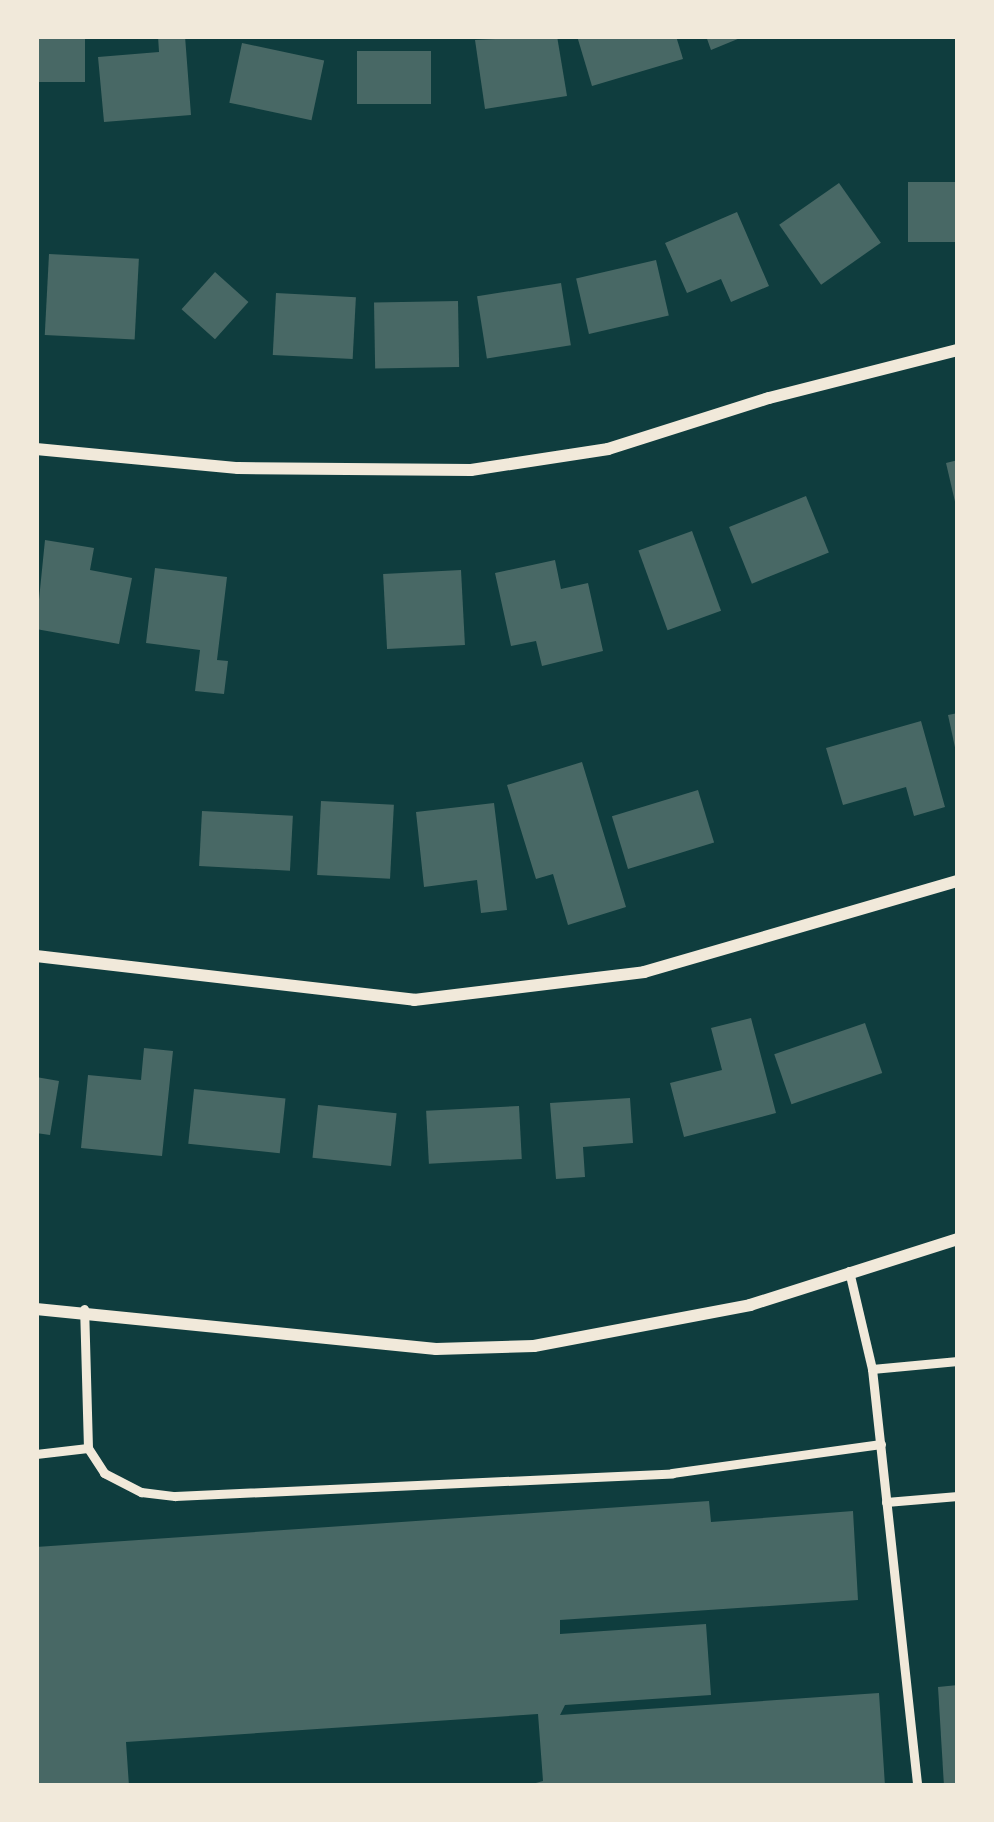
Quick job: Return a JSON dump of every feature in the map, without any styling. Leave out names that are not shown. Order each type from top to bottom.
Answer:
[{"type":"street","points":[[36,449],[238,468],[471,470],[608,449],[958,350]]},
{"type":"street","points":[[36,956],[414,1000],[644,972],[958,881]]},
{"type":"street","points":[[36,1309],[84,1309],[319,1340],[534,1346],[750,1305],[958,1239]]},
{"type":"lane","points":[[849,1270],[872,1369],[886,1502],[904,1608],[917,1786]]},
{"type":"lane","points":[[84,1309],[88,1448],[104,1473],[141,1492],[175,1496],[672,1473],[881,1444]]},
{"type":"lane","points":[[872,1369],[958,1360]]},
{"type":"lane","points":[[36,1454],[88,1448]]},
{"type":"lane","points":[[886,1502],[958,1496]]},
{"type":"building","points":[[36,36],[85,36],[85,82],[36,82]]},
{"type":"building","points":[[158,36],[185,36],[191,115],[104,122],[98,57],[159,52]]},
{"type":"building","points":[[557,36],[567,96],[485,109],[475,40]]},
{"type":"building","points":[[577,36],[676,36],[683,59],[592,86]]},
{"type":"building","points":[[706,36],[745,36],[711,50]]},
{"type":"building","points":[[242,43],[324,60],[311,120],[229,103]]},
{"type":"building","points":[[357,51],[431,51],[431,104],[357,104]]},
{"type":"building","points":[[908,182],[958,182],[958,242],[908,242]]},
{"type":"building","points":[[839,183],[881,243],[821,285],[779,225]]},
{"type":"building","points":[[737,212],[769,286],[731,302],[721,279],[687,293],[665,243]]},
{"type":"building","points":[[49,254],[139,259],[135,340],[45,335]]},
{"type":"building","points":[[656,260],[669,316],[589,334],[576,278]]},
{"type":"building","points":[[215,272],[248,302],[215,339],[182,309]]},
{"type":"building","points":[[561,283],[571,345],[487,359],[477,296]]},
{"type":"building","points":[[276,293],[356,297],[353,359],[273,355]]},
{"type":"building","points":[[458,301],[459,367],[375,368],[374,302]]},
{"type":"building","points":[[958,460],[958,506],[956,506],[946,463]]},
{"type":"building","points":[[806,496],[829,553],[752,584],[729,527]]},
{"type":"building","points":[[692,531],[721,611],[668,630],[638,550]]},
{"type":"building","points":[[45,540],[94,548],[90,570],[132,578],[119,644],[36,629]]},
{"type":"building","points":[[555,560],[561,589],[588,583],[603,651],[542,666],[536,641],[511,646],[495,573]]},
{"type":"building","points":[[155,568],[227,577],[217,660],[228,661],[224,694],[195,691],[200,650],[146,643]]},
{"type":"building","points":[[461,570],[465,645],[387,649],[383,574]]},
{"type":"building","points":[[958,713],[958,752],[956,752],[948,715]]},
{"type":"building","points":[[921,721],[945,807],[914,816],[906,787],[843,805],[826,748]]},
{"type":"building","points":[[582,762],[626,907],[568,925],[553,874],[536,879],[507,785]]},
{"type":"building","points":[[698,790],[714,843],[628,869],[612,816]]},
{"type":"building","points":[[321,801],[394,805],[390,879],[317,875]]},
{"type":"building","points":[[494,803],[507,910],[481,913],[477,880],[424,887],[416,812]]},
{"type":"building","points":[[202,811],[293,816],[290,871],[199,866]]},
{"type":"building","points":[[751,1018],[776,1113],[684,1137],[670,1083],[722,1070],[711,1028]]},
{"type":"building","points":[[865,1023],[882,1073],[791,1104],[774,1054]]},
{"type":"building","points":[[144,1048],[173,1051],[162,1156],[81,1148],[88,1075],[141,1080]]},
{"type":"building","points":[[36,1077],[59,1081],[50,1135],[36,1133]]},
{"type":"building","points":[[194,1089],[285,1099],[280,1153],[188,1144]]},
{"type":"building","points":[[630,1098],[633,1143],[583,1147],[585,1177],[556,1179],[550,1103]]},
{"type":"building","points":[[318,1105],[397,1113],[391,1166],[312,1158]]},
{"type":"building","points":[[519,1106],[522,1159],[429,1164],[426,1111]]},
{"type":"building","points":[[709,1501],[711,1522],[853,1511],[858,1600],[560,1620],[560,1634],[706,1624],[711,1695],[565,1705],[560,1715],[879,1693],[885,1786],[525,1786],[543,1781],[538,1714],[126,1742],[129,1786],[36,1786],[36,1547]]},
{"type":"building","points":[[958,1685],[958,1786],[944,1786],[938,1687]]}]
